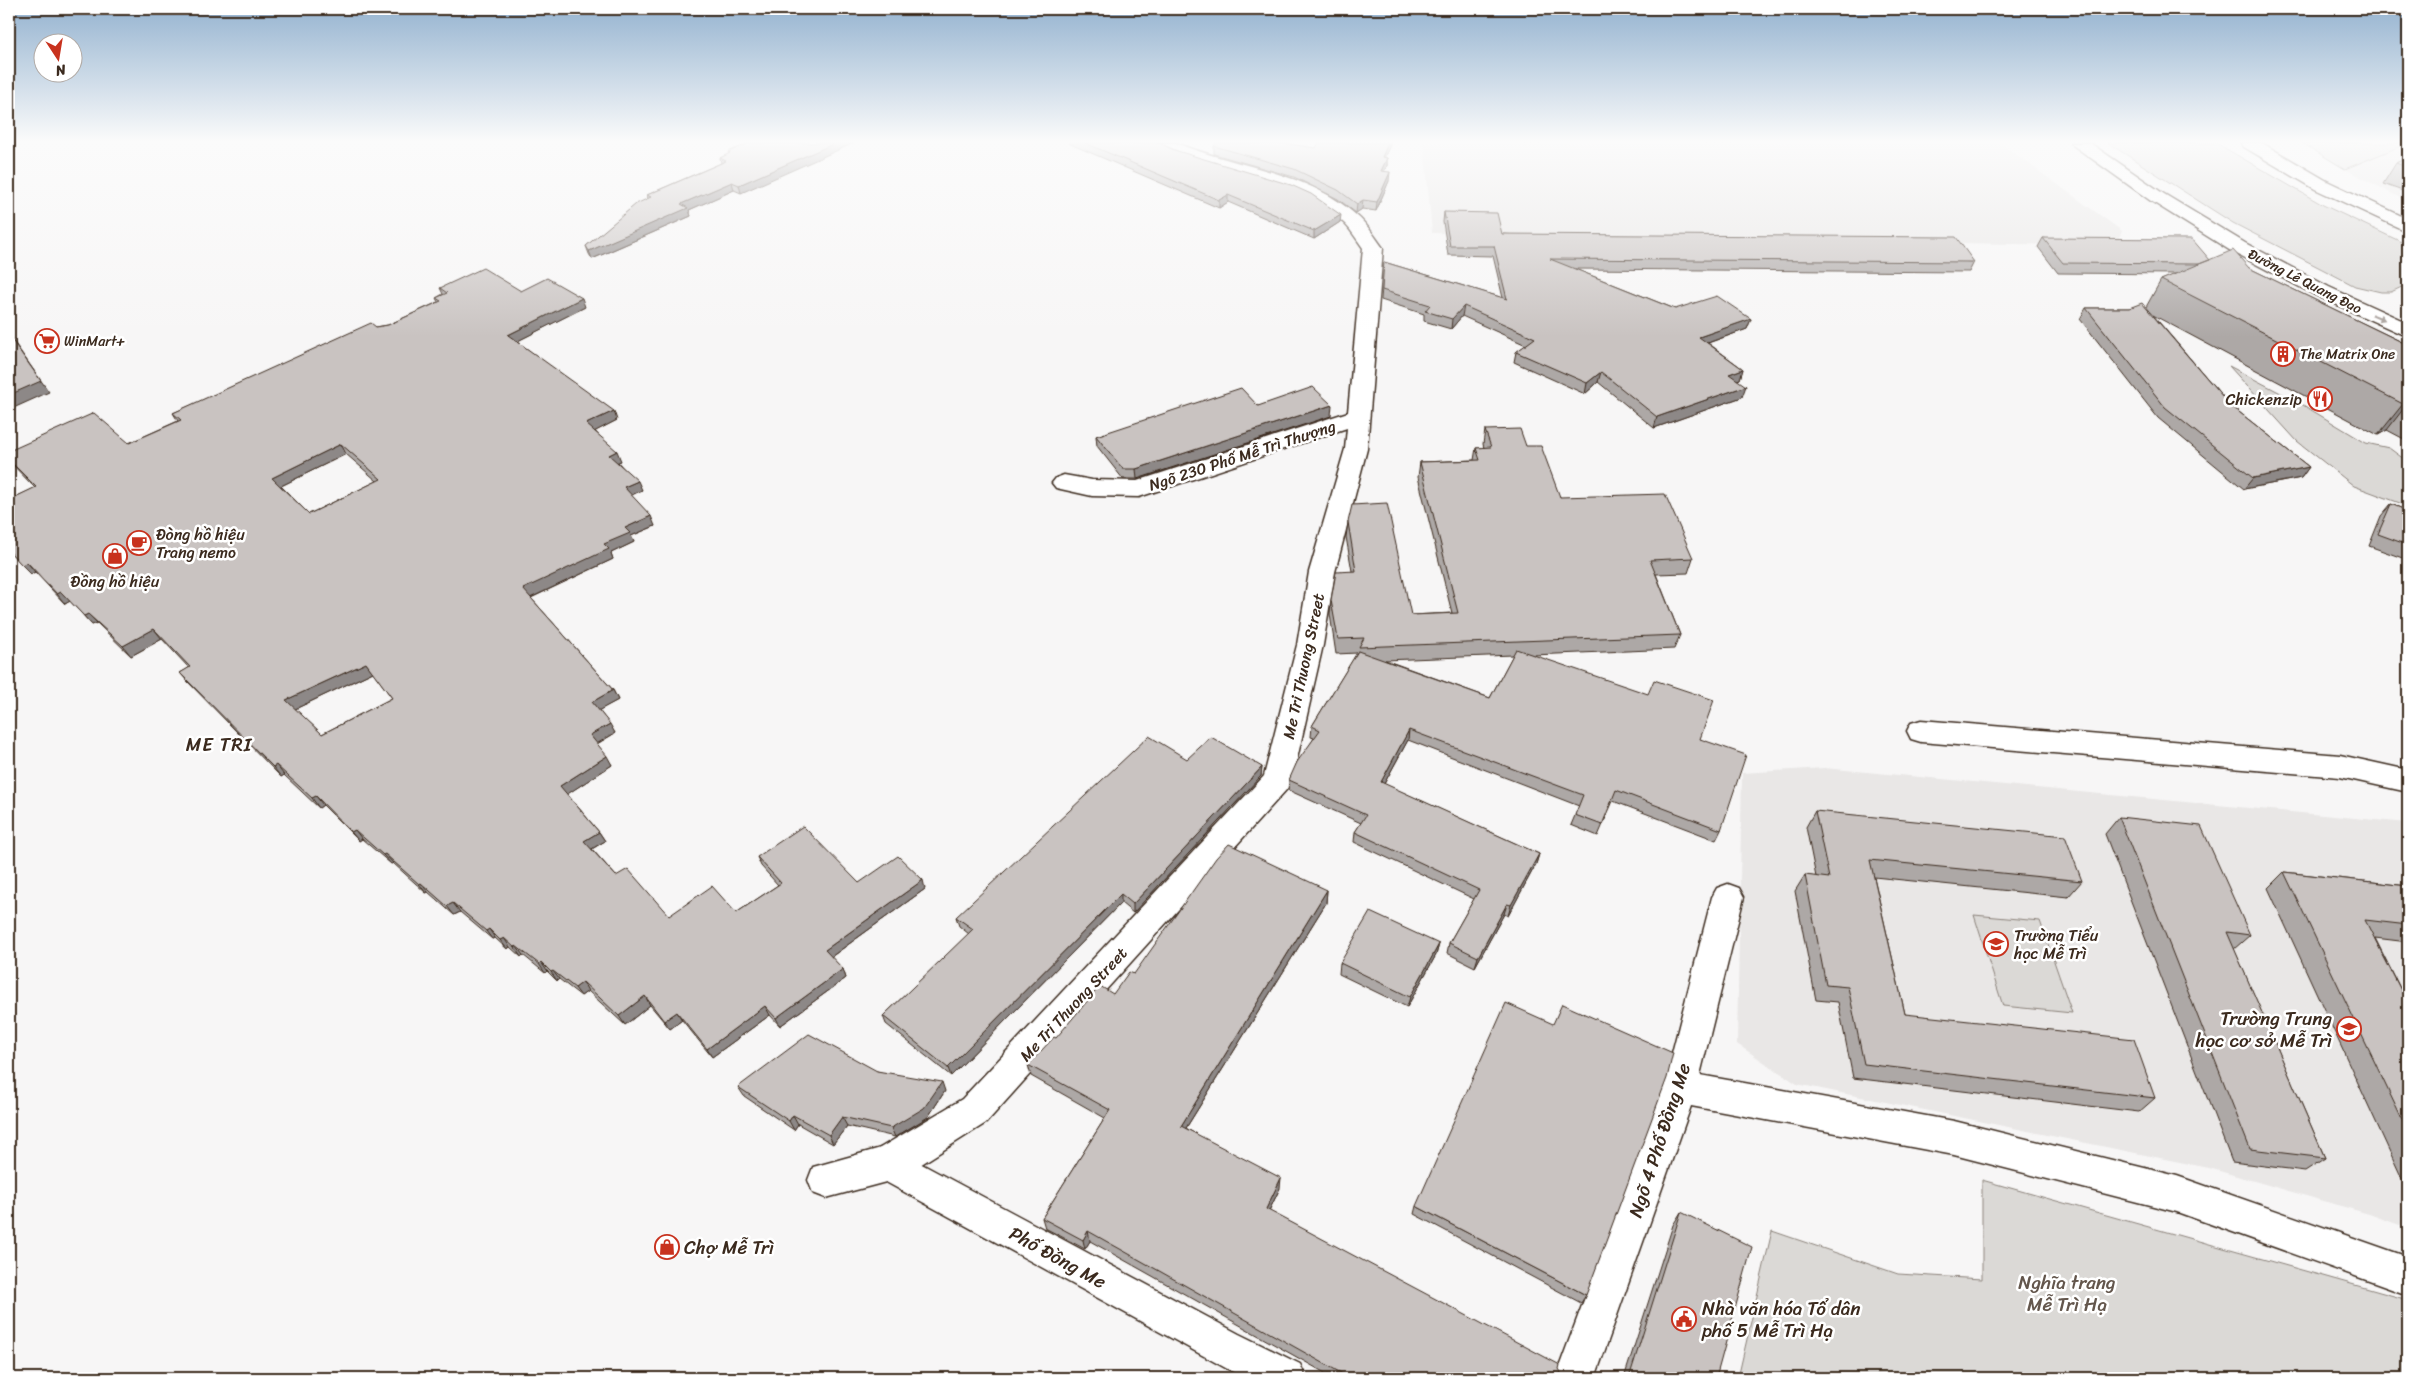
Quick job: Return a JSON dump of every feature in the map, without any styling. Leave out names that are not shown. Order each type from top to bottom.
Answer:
[{"type":"street","name":"Me Tri Thuong Street","points":[[888,1164],[974,1111],[1277,781],[1310,645],[1322,572],[1356,449],[1373,248],[1350,218],[1335,208]]},
{"type":"street","name":"Đường Lê Quang Đạo","points":[[2171,208],[2264,262],[2408,331]]},
{"type":"street","points":[[2369,208],[2408,226]]},
{"type":"street","name":"Ngõ 230 Phố Mễ Trì Thượng","points":[[1064,483],[1092,488],[1139,489],[1359,416]]},
{"type":"street","points":[[1922,731],[2340,766],[2408,781]]},
{"type":"street","name":"Ngõ 4 Phố Đồng Me","points":[[1575,1378],[1680,1088],[1728,896]]},
{"type":"street","points":[[1680,1088],[1954,1138],[2177,1194],[2408,1276]]},
{"type":"street","points":[[826,1180],[888,1164]]},
{"type":"street","name":"Phố Đồng Me","points":[[888,1164],[1216,1344],[1286,1378]]},
{"type":"shaded area","points":[[1430,208],[2090,208],[2122,231],[2115,246],[1432,233]]},
{"type":"shaded area","name":"Trường Tiểu học Mễ Trì","points":[[1824,768],[2408,823],[2408,1228],[2369,1214],[2209,1168],[1797,1084],[1737,1044],[1742,773]]},
{"type":"green space","points":[[2209,208],[2329,208],[2408,245],[2408,284],[2391,292],[2381,292],[2355,286],[2233,223]]},
{"type":"green space","points":[[2229,366],[2298,402],[2366,443],[2389,448],[2408,462],[2408,506],[2354,486],[2297,441]]},
{"type":"green space","points":[[1974,915],[2040,921],[2072,1013],[2003,1006]]},
{"type":"green space","name":"Nghĩa trang Mễ Trì Hạ","points":[[1982,1180],[2408,1300],[2408,1378],[1738,1378],[1772,1231],[1898,1274],[1982,1279]]},
{"type":"building","points":[[632,208],[688,208],[589,251],[586,246]]},
{"type":"building","points":[[1258,208],[1331,208],[1341,215],[1314,231]]},
{"type":"building","points":[[1444,212],[1497,213],[1502,234],[1956,237],[1974,262],[1550,259],[1675,309],[1717,296],[1751,319],[1699,337],[1743,369],[1729,374],[1746,386],[1657,417],[1601,372],[1587,383],[1516,352],[1535,338],[1464,306],[1452,319],[1425,311],[1430,305],[1382,290],[1384,262],[1507,299],[1494,246],[1450,246]]},
{"type":"building","points":[[2043,238],[2192,239],[2210,260],[2199,264],[2063,263]]},
{"type":"building","points":[[2233,250],[2249,268],[2408,345],[2408,401],[2403,404],[2161,280]]},
{"type":"building","points":[[483,268],[521,291],[547,278],[582,298],[508,335],[614,411],[586,424],[617,451],[609,455],[638,481],[624,487],[651,516],[625,528],[630,533],[604,544],[609,549],[523,589],[613,690],[592,702],[610,724],[590,735],[607,756],[560,786],[599,832],[584,841],[616,876],[628,869],[669,916],[712,886],[736,913],[781,883],[757,857],[803,826],[859,883],[898,856],[923,880],[825,950],[843,969],[776,1018],[765,1006],[707,1049],[677,1012],[664,1021],[645,996],[619,1016],[583,982],[575,988],[553,971],[551,972],[541,962],[539,964],[516,946],[515,948],[504,938],[500,940],[489,929],[486,931],[453,903],[447,906],[355,830],[351,832],[316,796],[312,798],[276,765],[273,767],[180,673],[190,667],[154,629],[123,646],[88,614],[84,616],[61,592],[57,594],[27,562],[22,565],[9,551],[9,500],[36,487],[9,460],[9,451],[94,413],[129,443],[181,420],[173,413],[371,323],[376,327],[388,325],[441,301],[436,298],[447,293],[440,288]],"holes":[[[341,444],[381,479],[309,514],[272,478]],[[366,663],[392,698],[322,734],[286,700]]]},
{"type":"building","points":[[2142,303],[2230,405],[2309,467],[2253,478],[2165,407],[2086,308],[2129,308]]},
{"type":"building","points":[[9,336],[41,381],[9,395]]},
{"type":"building","points":[[1313,387],[1332,405],[1136,469],[1123,469],[1096,436],[1241,388],[1258,406]]},
{"type":"building","points":[[1520,429],[1526,446],[1541,446],[1560,497],[1665,494],[1693,558],[1650,560],[1680,635],[1359,647],[1364,638],[1338,639],[1331,600],[1336,572],[1356,571],[1348,522],[1352,505],[1387,503],[1411,615],[1458,613],[1420,462],[1480,460],[1476,448],[1491,447],[1485,430]]},
{"type":"building","points":[[2391,504],[2408,511],[2408,545],[2378,534]]},
{"type":"building","points":[[1516,649],[1648,694],[1654,680],[1714,700],[1700,739],[1746,755],[1721,830],[1616,790],[1602,825],[1575,815],[1583,795],[1409,730],[1381,782],[1539,854],[1511,905],[1507,904],[1478,957],[1449,943],[1479,890],[1355,832],[1366,815],[1289,780],[1297,762],[1320,730],[1312,726],[1358,651],[1490,698]]},
{"type":"building","points":[[1149,736],[1187,759],[1211,737],[1262,767],[1133,904],[1121,894],[948,1068],[883,1016],[973,929],[956,917]]},
{"type":"building","points":[[1815,811],[2065,836],[2082,881],[1870,860],[1905,1014],[2134,1039],[2155,1098],[1864,1064],[1848,987],[1826,985],[1805,875],[1829,878]]},
{"type":"building","points":[[2119,817],[2201,826],[2250,935],[2227,932],[2325,1158],[2250,1149]]},
{"type":"building","points":[[1229,844],[1327,890],[1181,1126],[1281,1178],[1266,1209],[1560,1365],[1559,1369],[1561,1372],[1559,1378],[1350,1378],[1088,1231],[1083,1240],[1042,1218],[1110,1110],[1028,1065],[1054,1037],[1056,1038],[1100,986],[1113,994],[1129,972],[1134,974],[1216,858]]},
{"type":"building","points":[[2284,872],[2408,886],[2408,925],[2365,920],[2408,1004],[2408,1132]]},
{"type":"building","points":[[1370,912],[1439,944],[1410,997],[1340,963]]},
{"type":"building","points":[[1506,1003],[1553,1024],[1562,1004],[1673,1053],[1667,1078],[1586,1295],[1416,1206]]},
{"type":"building","points":[[809,1034],[877,1071],[942,1082],[924,1108],[891,1128],[842,1117],[829,1135],[793,1115],[789,1121],[738,1087]]},
{"type":"building","name":"Nhà văn hóa Tổ dân phố 5 Mễ Trì Hạ","points":[[1681,1212],[1752,1247],[1716,1378],[1629,1378]]},
{"type":"place","name":"WinMart+","points":[[47,341]]},
{"type":"place","name":"The Matrix One","points":[[2283,354]]},
{"type":"place","name":"Chickenzip","points":[[2320,399]]},
{"type":"place","name":"Đòng hồ hiệu Trang nemo","points":[[139,543]]},
{"type":"place","name":"Đồng hồ hiệu","points":[[115,556]]},
{"type":"place","name":"Trường Tiểu học Mễ Trì","points":[[1996,944]]},
{"type":"place","name":"Trường Trung học cơ sở Mễ Trì","points":[[2349,1029]]},
{"type":"place","name":"Chợ Mễ Trì","points":[[667,1247]]},
{"type":"place","name":"Nhà văn hóa Tổ dân phố 5 Mễ Trì Hạ","points":[[1684,1319]]},
{"type":"district","name":"ME TRI","points":[[219,744]]}]
